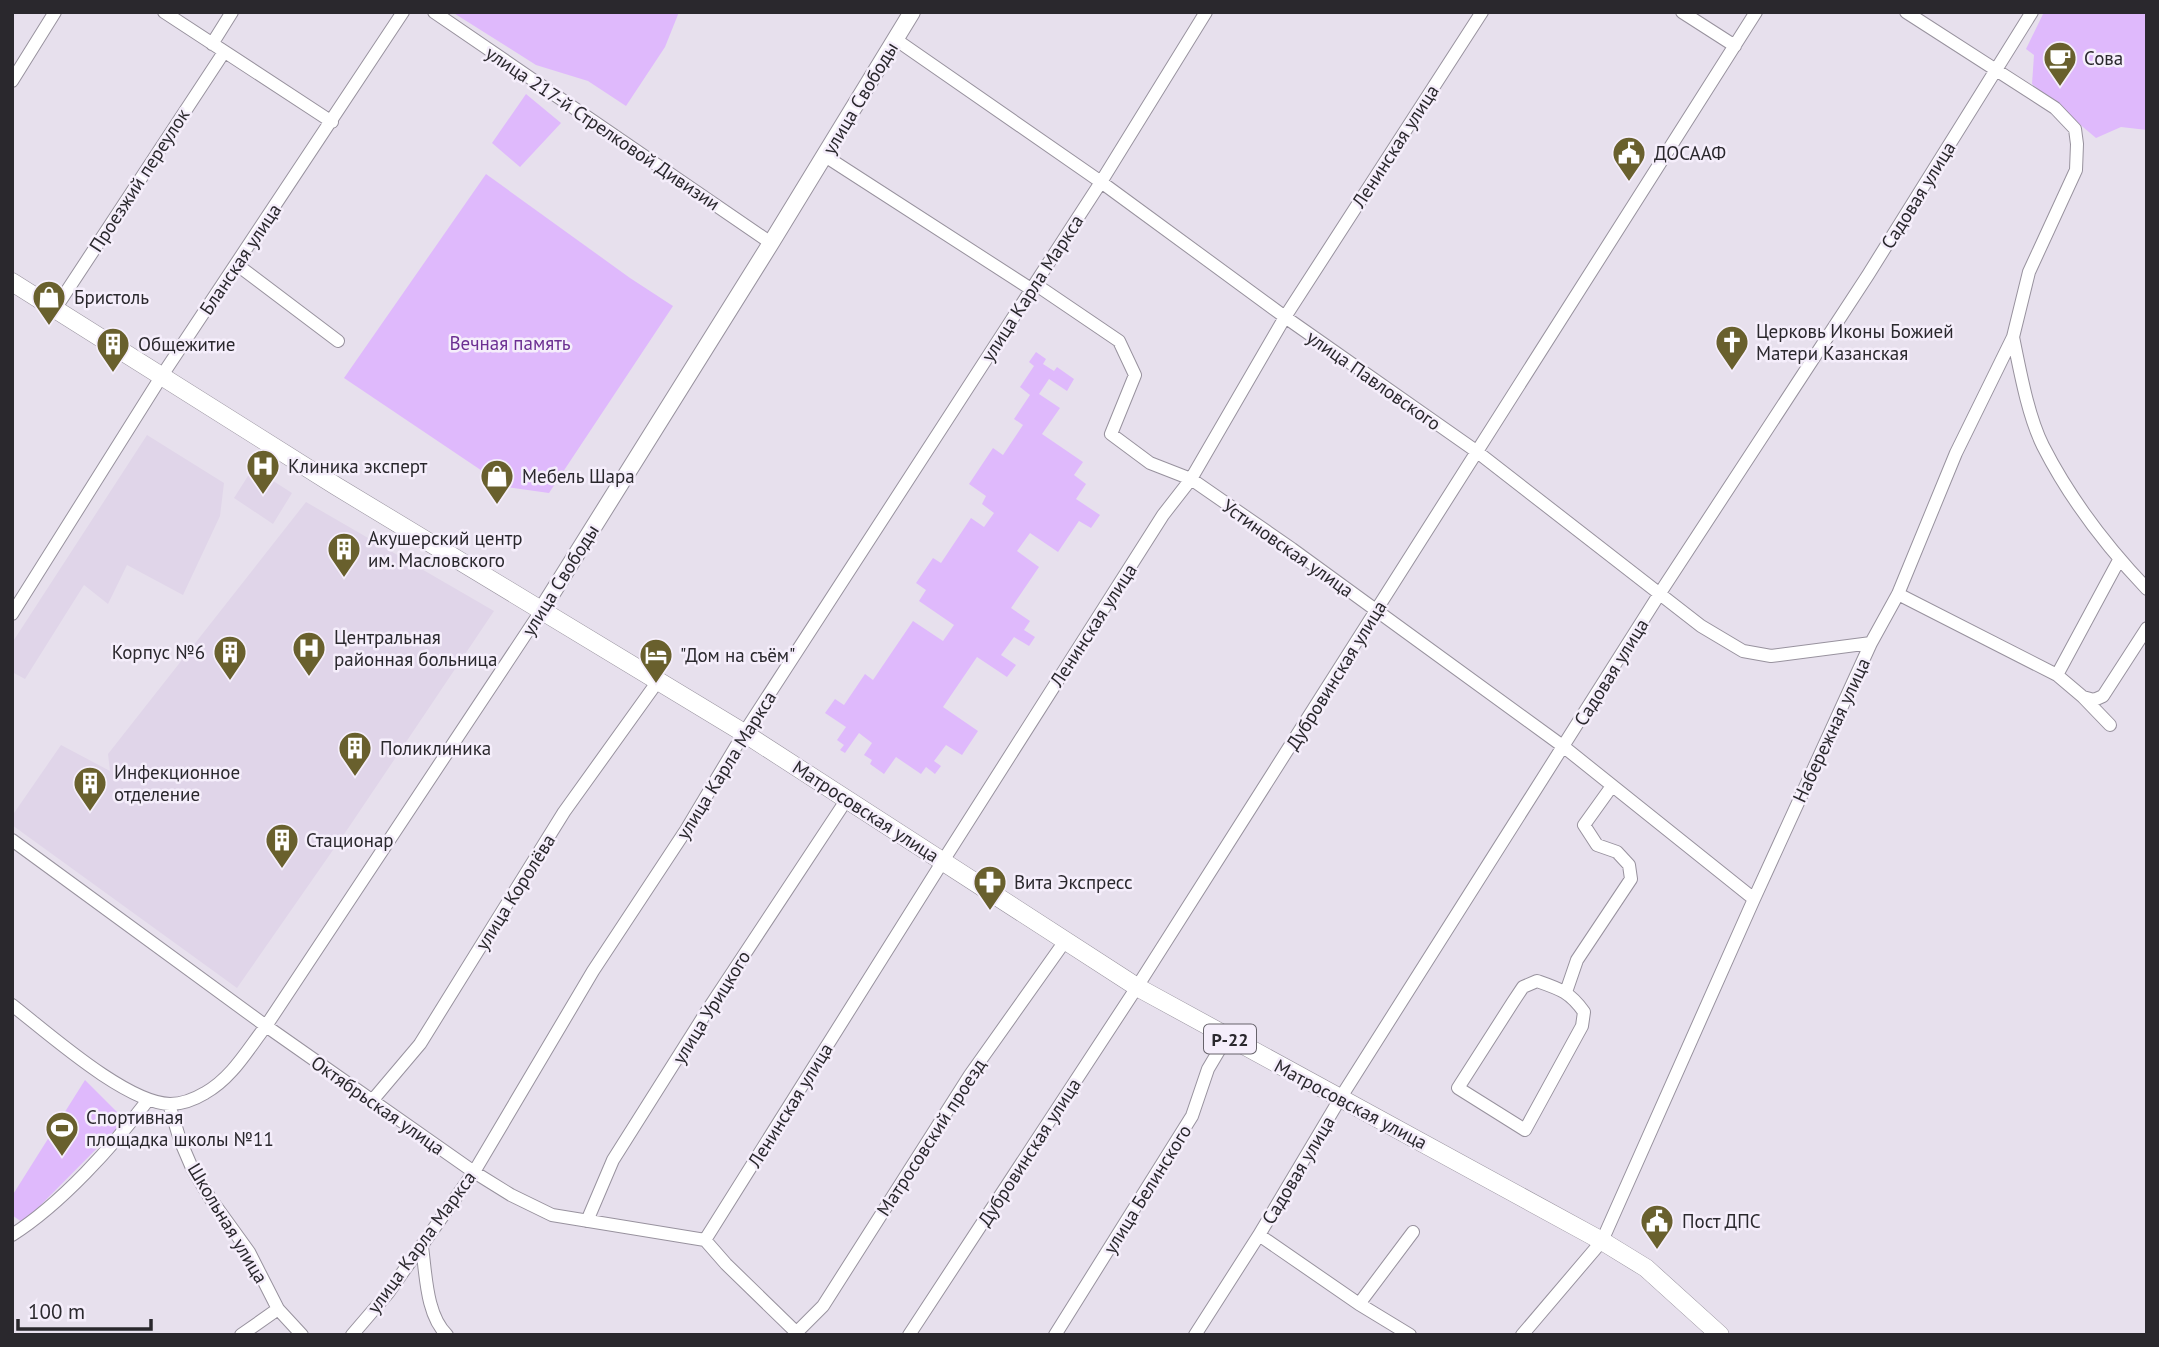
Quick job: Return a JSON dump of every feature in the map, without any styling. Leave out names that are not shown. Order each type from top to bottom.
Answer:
[{"type":"highway","name":"Матросовская улица","points":[[12,282],[161,377],[744,733],[1137,987],[1602,1241],[1646,1268],[1720,1335]]},
{"type":"main road","name":"улица Свободы","points":[[541,611],[912,12]]},
{"type":"street","points":[[164,12],[332,122]]},
{"type":"street","points":[[212,44],[232,12]]},
{"type":"street","name":"Бланская улица","points":[[12,614],[161,377],[404,12]]},
{"type":"street","name":"улица 217-й Стрелковой Дивизии","points":[[434,12],[771,243]]},
{"type":"street","name":"улица Карла Маркса","points":[[352,1335],[388,1293],[474,1172],[554,1034],[686,830],[744,733],[1101,182],[1206,12]]},
{"type":"street","name":"Ленинская улица","points":[[705,1240],[1163,515],[1191,479],[1284,317],[1482,12]]},
{"type":"street","points":[[1682,12],[1735,46]]},
{"type":"street","name":"Дубровинская улица","points":[[909,1335],[1137,987],[1756,12]]},
{"type":"street","name":"Набережная улица","points":[[1522,1335],[1602,1241],[1871,643],[1898,594],[1956,453],[2013,337],[2029,272],[2076,170],[2075,129],[2055,108],[1906,12]]},
{"type":"street","name":"Садовая улица","points":[[1195,1335],[1259,1235],[1341,1097],[1660,593],[1868,275],[2032,12]]},
{"type":"street","points":[[12,81],[52,13]]},
{"type":"street","name":"улица Павловского","points":[[895,40],[1101,182],[1284,317],[1476,451],[1701,626],[1743,651],[1758,655],[1771,656],[1871,643]]},
{"type":"street","name":"Проезжий переулок","points":[[55,309],[223,52]]},
{"type":"street","name":"Устиновская улица","points":[[825,156],[1119,341],[1135,375],[1111,434],[1150,463],[1191,479],[1377,611],[1564,747],[1754,899]]},
{"type":"street","points":[[236,264],[338,341]]},
{"type":"street","points":[[2013,337],[2024,387],[2042,444],[2087,520],[2147,589]]},
{"type":"street","points":[[2057,675],[2119,560]]},
{"type":"street","points":[[1898,594],[2057,675],[2110,725]]},
{"type":"street","name":"улица Свободы","points":[[148,1100],[169,1104],[187,1101],[215,1086],[230,1074],[266,1026],[541,611]]},
{"type":"street","points":[[2083,697],[2094,700],[2103,696],[2147,628]]},
{"type":"street","name":"улица Королёва","points":[[371,1102],[420,1044],[564,812],[658,681]]},
{"type":"street","points":[[1566,992],[1577,960],[1631,879],[1629,865],[1617,852],[1597,845],[1584,825],[1612,786]]},
{"type":"street","name":"улица Урицкого","points":[[587,1221],[612,1160],[847,799]]},
{"type":"street","name":"Октябрьская улица","points":[[12,840],[371,1102],[512,1195],[552,1214],[705,1240]]},
{"type":"street","name":"Матросовский проезд","points":[[798,1333],[823,1306],[970,1075],[1065,941]]},
{"type":"street","points":[[1537,981],[1566,992],[1584,1012],[1582,1026],[1525,1130],[1458,1087],[1523,987],[1537,981]]},
{"type":"street","points":[[12,1005],[104,1076],[148,1100],[130,1124],[48,1208],[12,1235]]},
{"type":"street","name":"улица Белинского","points":[[1055,1335],[1192,1116],[1208,1069],[1227,1037]]},
{"type":"street","name":"Школьная улица","points":[[169,1104],[192,1168],[249,1252],[278,1309],[302,1335]]},
{"type":"street","points":[[1359,1304],[1413,1231]]},
{"type":"street","points":[[1259,1235],[1359,1304],[1410,1335]]},
{"type":"street","points":[[705,1240],[726,1264],[798,1333]]},
{"type":"street","points":[[422,1247],[432,1309],[439,1328],[447,1335]]},
{"type":"street","points":[[241,1335],[278,1309]]},
{"type":"shaded area","points":[[147,435],[224,483],[220,516],[183,595],[127,565],[108,604],[84,585],[25,679],[12,672],[12,643]]},
{"type":"shaded area","name":"Клиника эксперт","points":[[253,468],[292,493],[273,524],[234,498]]},
{"type":"shaded area","name":"Центральная районная больница","points":[[306,502],[494,611],[237,988],[12,825],[12,816],[61,745],[110,771],[108,754]]},
{"type":"green space","points":[[452,12],[679,12],[665,47],[626,106],[588,81],[536,65]]},
{"type":"green space","points":[[2044,12],[2147,12],[2147,130],[2121,127],[2096,138],[2032,84],[2034,55],[2026,49]]},
{"type":"green space","points":[[526,94],[561,123],[520,167],[492,143]]},
{"type":"green space","name":"Вечная память","points":[[486,174],[673,306],[549,493],[506,487],[344,378]]},
{"type":"green space","points":[[1036,352],[1046,359],[1043,364],[1054,371],[1057,367],[1074,379],[1067,391],[1049,379],[1039,394],[1060,408],[1042,434],[1083,462],[1074,475],[1086,484],[1076,499],[1100,515],[1091,528],[1079,521],[1058,552],[1030,533],[1017,551],[1039,567],[1011,608],[1030,621],[1024,630],[1035,637],[1029,646],[1014,637],[1001,655],[1016,665],[1007,677],[977,657],[943,707],[978,731],[962,755],[946,745],[934,761],[941,766],[935,774],[926,767],[921,774],[896,757],[884,774],[870,764],[872,760],[864,755],[872,743],[859,733],[845,753],[840,750],[844,745],[837,740],[846,727],[825,713],[835,699],[844,705],[865,674],[873,680],[913,621],[943,641],[954,625],[919,601],[926,590],[916,583],[933,558],[941,563],[971,518],[984,527],[994,513],[982,504],[986,496],[969,484],[993,448],[1003,455],[1023,425],[1014,419],[1030,395],[1020,387],[1034,366],[1029,362]]},
{"type":"green space","name":"Спортивная площадка школы №11","points":[[85,1080],[125,1120],[23,1223],[12,1215],[12,1196]]},
{"type":"place","name":"Сова","points":[[2060,88]]},
{"type":"place","name":"ДОСААФ","points":[[1629,183]]},
{"type":"place","name":"Бристоль","points":[[49,327]]},
{"type":"place","name":"Церковь Иконы Божией Матери Казанская","points":[[1732,372]]},
{"type":"place","name":"Общежитие","points":[[113,374]]},
{"type":"place","name":"Клиника эксперт","points":[[263,496]]},
{"type":"place","name":"Мебель Шара","points":[[497,506]]},
{"type":"place","name":"Акушерский центр им. Масловского","points":[[344,579]]},
{"type":"place","name":"Центральная районная больница","points":[[309,678]]},
{"type":"place","name":"Корпус №6","points":[[230,682]]},
{"type":"place","name":"\"Дом на съём\"","points":[[656,685]]},
{"type":"place","name":"Поликлиника","points":[[355,778]]},
{"type":"place","name":"Инфекционное отделение","points":[[90,813]]},
{"type":"place","name":"Стационар","points":[[282,870]]},
{"type":"place","name":"Вита Экспресс","points":[[990,912]]},
{"type":"place","name":"Спортивная площадка школы №11","points":[[62,1158]]},
{"type":"place","name":"Пост ДПС","points":[[1657,1251]]}]
